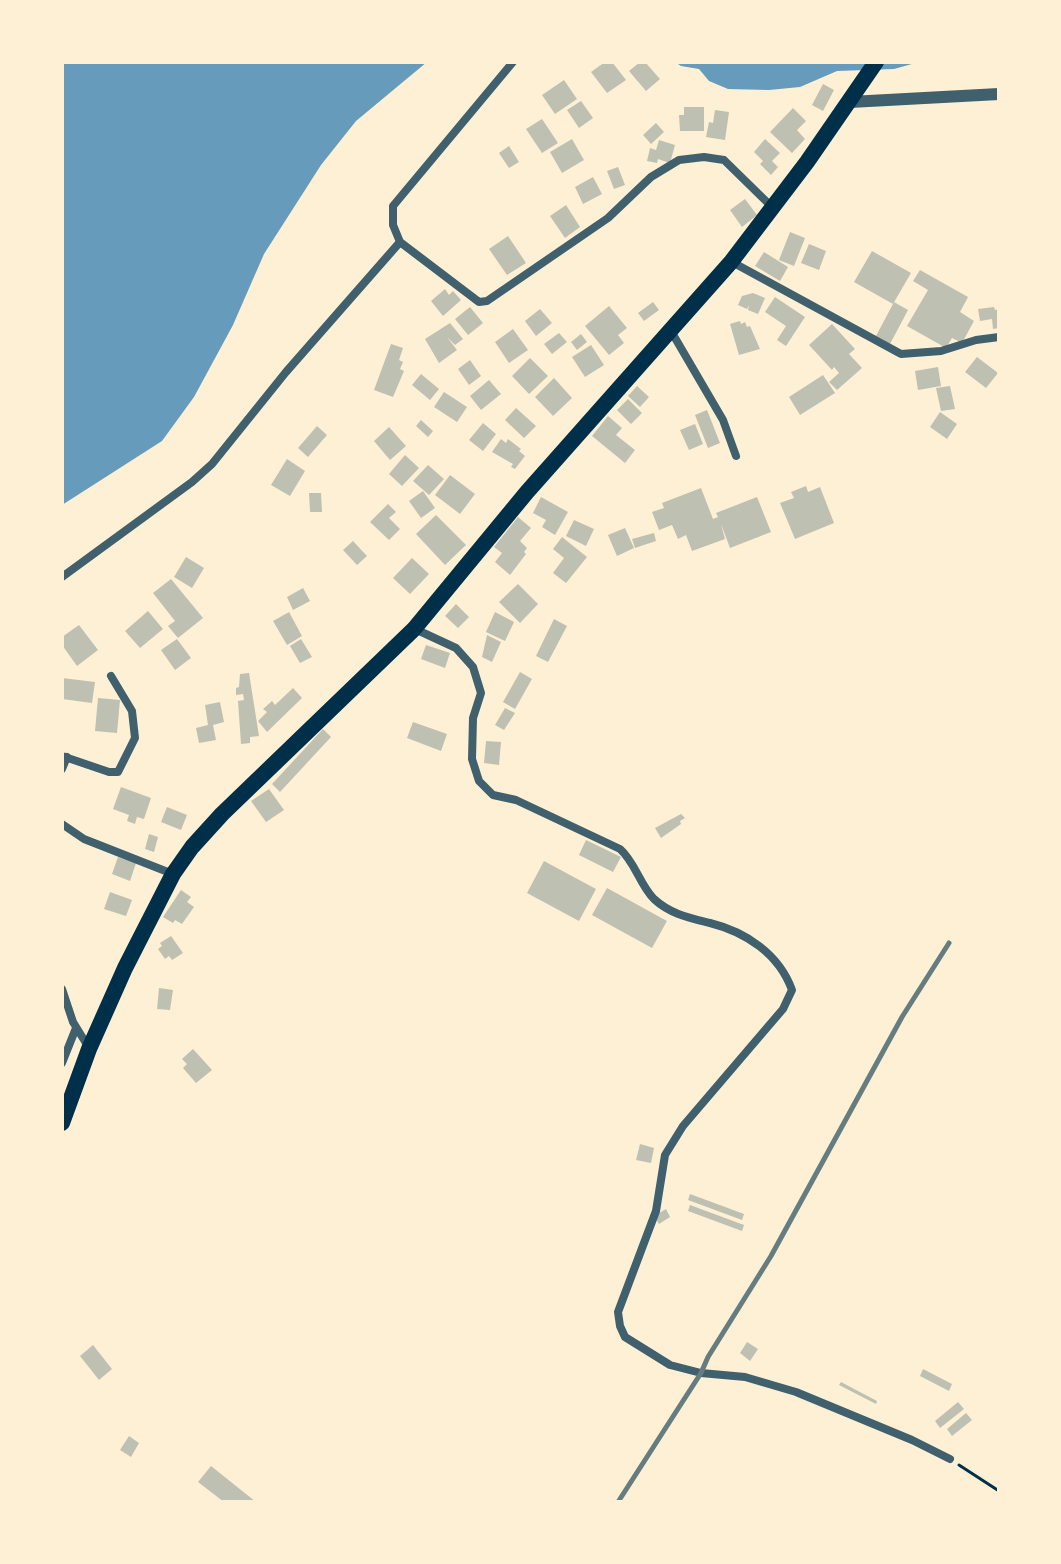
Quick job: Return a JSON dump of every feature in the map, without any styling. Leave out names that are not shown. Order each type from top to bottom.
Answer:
[{"type":"highway","points":[[62,1123],[89,1049],[125,968],[173,874],[192,847],[222,814],[414,629],[527,492],[731,262],[850,102],[876,62]]},
{"type":"street","points":[[513,62],[393,206],[393,225],[400,242],[479,302],[487,301],[608,218],[651,177],[679,160],[704,157],[724,160],[772,208]]},
{"type":"street","points":[[850,102],[999,94]]},
{"type":"street","points":[[62,577],[212,464],[400,242]]},
{"type":"street","points":[[731,262],[901,354],[941,351],[976,340],[999,337]]},
{"type":"street","points":[[671,331],[723,420],[736,456]]},
{"type":"street","points":[[414,629],[456,648],[473,667],[481,693],[473,718],[472,759],[479,781],[493,795],[516,800],[620,849],[627,855],[653,898],[681,917],[742,933],[786,972],[792,990],[783,1009],[683,1126],[665,1155],[656,1211],[618,1312],[625,1337],[670,1365],[701,1373],[745,1377],[796,1392],[950,1459]]},
{"type":"street","points":[[62,769],[64,756],[109,772],[118,772],[135,738],[132,711],[111,676]]},
{"type":"street","points":[[62,824],[84,839],[173,874]]},
{"type":"street","points":[[62,989],[76,1028],[89,1049]]},
{"type":"street","points":[[62,1063],[76,1028]]},
{"type":"path","points":[[950,1459],[999,1491]]},
{"type":"water","points":[[62,62],[427,62],[356,121],[321,165],[264,254],[233,325],[194,397],[162,441],[62,505]]},
{"type":"water","points":[[675,62],[919,62],[894,69],[837,71],[800,87],[769,90],[728,89],[709,81],[699,69]]},
{"type":"building","points":[[605,62],[612,62],[626,80],[607,93],[591,72]]},
{"type":"building","points":[[640,62],[645,62],[660,79],[646,91],[629,71]]},
{"type":"building","points":[[564,80],[577,99],[555,114],[542,95]]},
{"type":"building","points":[[823,84],[834,90],[823,111],[812,105]]},
{"type":"building","points":[[581,101],[593,118],[579,128],[567,110]]},
{"type":"building","points":[[684,107],[704,107],[704,131],[680,131],[679,115],[684,115]]},
{"type":"building","points":[[793,108],[806,121],[797,130],[805,139],[792,153],[770,132]]},
{"type":"building","points":[[715,110],[729,112],[725,140],[706,137]]},
{"type":"building","points":[[542,119],[558,143],[542,153],[526,129]]},
{"type":"building","points":[[656,123],[664,132],[651,144],[643,135]]},
{"type":"building","points":[[572,139],[584,160],[562,173],[550,152]]},
{"type":"building","points":[[765,139],[780,153],[772,161],[778,167],[771,175],[754,152]]},
{"type":"building","points":[[659,140],[675,145],[670,163],[658,159],[657,163],[647,161],[650,148],[656,150]]},
{"type":"building","points":[[509,146],[519,162],[509,168],[499,153]]},
{"type":"building","points":[[618,167],[625,185],[614,189],[607,171]]},
{"type":"building","points":[[593,177],[602,194],[583,204],[575,187]]},
{"type":"building","points":[[745,199],[757,215],[742,227],[730,210]]},
{"type":"building","points":[[566,205],[580,227],[565,238],[550,216]]},
{"type":"building","points":[[790,232],[805,238],[794,266],[779,260]]},
{"type":"building","points":[[508,236],[526,263],[507,275],[489,249]]},
{"type":"building","points":[[809,244],[826,251],[819,270],[801,263]]},
{"type":"building","points":[[872,251],[911,273],[893,304],[854,282]]},
{"type":"building","points":[[764,252],[788,267],[780,281],[755,266]]},
{"type":"building","points":[[920,270],[968,297],[960,312],[974,321],[962,343],[952,338],[946,348],[907,326],[928,290],[913,281]]},
{"type":"building","points":[[445,289],[449,295],[453,291],[461,300],[443,316],[431,301]]},
{"type":"building","points":[[753,293],[765,298],[758,314],[748,310],[749,305],[747,309],[738,305],[742,296]]},
{"type":"building","points":[[775,297],[805,317],[786,346],[777,340],[786,326],[765,312]]},
{"type":"building","points":[[653,302],[659,310],[644,321],[638,313]]},
{"type":"building","points":[[894,302],[908,310],[890,344],[876,336]]},
{"type":"building","points":[[609,306],[627,328],[618,335],[624,343],[609,355],[585,326]]},
{"type":"building","points":[[470,307],[483,323],[468,335],[455,319]]},
{"type":"building","points":[[994,307],[995,310],[999,309],[999,328],[993,329],[992,319],[980,321],[978,309]]},
{"type":"building","points":[[540,309],[552,323],[536,336],[525,321]]},
{"type":"building","points":[[740,321],[750,326],[760,349],[739,355],[730,324]]},
{"type":"building","points":[[450,323],[463,339],[455,345],[447,337],[457,350],[439,363],[425,339]]},
{"type":"building","points":[[832,324],[855,349],[849,354],[862,368],[837,390],[829,382],[839,373],[834,367],[832,370],[809,345]]},
{"type":"building","points":[[513,329],[528,350],[509,363],[495,342]]},
{"type":"building","points":[[559,333],[567,342],[552,354],[544,344]]},
{"type":"building","points":[[581,334],[587,342],[577,350],[571,342]]},
{"type":"building","points":[[391,344],[403,348],[399,360],[403,362],[400,369],[404,371],[393,397],[374,390]]},
{"type":"building","points":[[591,345],[604,365],[585,377],[572,357]]},
{"type":"building","points":[[977,357],[998,373],[986,388],[965,372]]},
{"type":"building","points":[[530,358],[548,376],[529,394],[512,376]]},
{"type":"building","points":[[470,360],[481,376],[469,385],[458,369]]},
{"type":"building","points":[[938,367],[941,386],[918,390],[915,371]]},
{"type":"building","points":[[421,374],[439,389],[430,400],[412,385]]},
{"type":"building","points":[[823,375],[835,393],[800,415],[789,397]]},
{"type":"building","points":[[554,378],[572,398],[553,416],[535,397]]},
{"type":"building","points":[[489,380],[501,394],[481,410],[470,396]]},
{"type":"building","points":[[637,386],[649,397],[640,407],[628,396]]},
{"type":"building","points":[[950,386],[955,409],[941,411],[936,388]]},
{"type":"building","points":[[444,392],[467,407],[457,422],[434,407]]},
{"type":"building","points":[[628,399],[642,413],[631,424],[617,410]]},
{"type":"building","points":[[516,408],[536,426],[524,438],[505,420]]},
{"type":"building","points":[[707,410],[720,443],[708,448],[695,415]]},
{"type":"building","points":[[940,412],[957,424],[947,439],[930,427]]},
{"type":"building","points":[[608,416],[622,428],[616,435],[635,450],[625,463],[592,436]]},
{"type":"building","points":[[421,420],[433,431],[428,437],[416,426]]},
{"type":"building","points":[[483,423],[496,434],[483,451],[469,440]]},
{"type":"building","points":[[695,424],[703,444],[689,450],[680,430]]},
{"type":"building","points":[[317,426],[327,435],[308,457],[298,448]]},
{"type":"building","points":[[389,427],[406,446],[390,460],[374,441]]},
{"type":"building","points":[[501,439],[506,443],[508,439],[525,456],[515,469],[511,467],[513,464],[492,452]]},
{"type":"building","points":[[405,455],[419,468],[402,486],[389,474]]},
{"type":"building","points":[[287,459],[305,471],[290,496],[271,485]]},
{"type":"building","points":[[428,465],[444,479],[429,495],[413,481]]},
{"type":"building","points":[[450,475],[475,494],[460,514],[435,495]]},
{"type":"building","points":[[806,486],[808,492],[820,487],[834,523],[795,539],[780,503],[794,498],[791,492]]},
{"type":"building","points":[[701,488],[713,519],[718,517],[716,513],[757,497],[771,532],[730,548],[721,524],[725,539],[692,551],[686,535],[678,539],[672,525],[659,530],[652,512],[664,508],[662,503]]},
{"type":"building","points":[[423,491],[435,508],[421,518],[409,501]]},
{"type":"building","points":[[309,493],[321,493],[322,512],[310,512]]},
{"type":"building","points":[[541,497],[568,512],[555,535],[542,527],[546,520],[533,513]]},
{"type":"building","points":[[388,504],[396,512],[389,518],[400,529],[389,540],[370,522]]},
{"type":"building","points":[[436,515],[466,545],[445,565],[416,534]]},
{"type":"building","points":[[518,517],[531,528],[520,541],[527,548],[526,554],[510,575],[495,562],[502,553],[494,547]]},
{"type":"building","points":[[574,520],[594,529],[586,546],[566,536]]},
{"type":"building","points":[[625,528],[634,548],[617,556],[608,535]]},
{"type":"building","points":[[654,533],[656,541],[635,548],[632,539]]},
{"type":"building","points":[[562,537],[587,557],[566,583],[553,573],[564,558],[553,549]]},
{"type":"building","points":[[353,541],[367,556],[357,565],[343,550]]},
{"type":"building","points":[[186,557],[204,568],[192,588],[174,577]]},
{"type":"building","points":[[412,558],[429,574],[410,594],[393,578]]},
{"type":"building","points":[[171,579],[203,618],[178,638],[168,626],[175,621],[153,593]]},
{"type":"building","points":[[518,584],[538,604],[520,623],[499,602]]},
{"type":"building","points":[[303,588],[310,601],[293,610],[287,597]]},
{"type":"building","points":[[456,604],[469,617],[458,628],[445,616]]},
{"type":"building","points":[[148,611],[163,629],[140,648],[125,631]]},
{"type":"building","points":[[289,612],[302,636],[287,645],[273,621]]},
{"type":"building","points":[[495,612],[514,622],[505,641],[486,632]]},
{"type":"building","points":[[554,619],[567,626],[548,662],[536,656]]},
{"type":"building","points":[[79,625],[98,650],[77,666],[62,645],[62,637]]},
{"type":"building","points":[[487,635],[501,642],[492,662],[482,657]]},
{"type":"building","points":[[177,639],[191,658],[175,670],[161,650]]},
{"type":"building","points":[[301,639],[312,657],[300,663],[290,646]]},
{"type":"building","points":[[426,645],[450,653],[445,668],[421,659]]},
{"type":"building","points":[[520,672],[532,679],[515,709],[503,702]]},
{"type":"building","points":[[249,673],[259,736],[250,737],[250,743],[241,744],[238,701],[244,700],[243,694],[236,695],[236,688],[239,687],[240,674]]},
{"type":"building","points":[[62,678],[95,682],[92,703],[62,699]]},
{"type":"building","points":[[293,688],[302,698],[267,732],[258,721],[267,712],[263,709],[272,701],[275,705]]},
{"type":"building","points":[[98,698],[120,700],[117,733],[95,731]]},
{"type":"building","points":[[220,702],[224,722],[213,725],[216,740],[199,743],[196,728],[208,725],[205,705]]},
{"type":"building","points":[[505,708],[515,713],[504,730],[495,725]]},
{"type":"building","points":[[413,722],[447,734],[441,751],[407,738]]},
{"type":"building","points":[[323,729],[331,737],[280,792],[272,784]]},
{"type":"building","points":[[486,741],[501,742],[499,765],[484,763]]},
{"type":"building","points":[[121,787],[151,798],[144,819],[137,817],[135,824],[127,821],[129,815],[113,809]]},
{"type":"building","points":[[269,789],[284,810],[266,822],[251,801]]},
{"type":"building","points":[[167,807],[187,815],[181,830],[161,822]]},
{"type":"building","points":[[681,814],[685,818],[680,821],[681,824],[661,838],[655,828]]},
{"type":"building","points":[[149,834],[158,837],[154,852],[145,849]]},
{"type":"building","points":[[586,840],[621,857],[613,872],[579,855]]},
{"type":"building","points":[[118,857],[136,863],[130,881],[112,874]]},
{"type":"building","points":[[544,861],[596,889],[579,921],[527,893]]},
{"type":"building","points":[[607,888],[667,921],[652,948],[592,915]]},
{"type":"building","points":[[181,890],[191,897],[187,902],[194,907],[182,924],[163,917]]},
{"type":"building","points":[[110,892],[132,900],[126,916],[104,909]]},
{"type":"building","points":[[171,936],[183,953],[172,960],[169,956],[165,959],[158,949],[162,946],[160,943]]},
{"type":"building","points":[[159,988],[173,990],[170,1010],[157,1009]]},
{"type":"building","points":[[193,1049],[212,1070],[196,1083],[183,1068],[187,1064],[182,1059]]},
{"type":"building","points":[[640,1144],[654,1148],[651,1163],[636,1160]]},
{"type":"building","points":[[690,1194],[744,1214],[742,1220],[688,1200]]},
{"type":"building","points":[[690,1205],[744,1225],[742,1231],[688,1211]]},
{"type":"building","points":[[666,1209],[670,1217],[659,1224],[654,1216]]},
{"type":"building","points":[[747,1342],[758,1349],[750,1361],[740,1353]]},
{"type":"building","points":[[93,1345],[112,1369],[99,1380],[80,1356]]},
{"type":"building","points":[[923,1369],[952,1384],[949,1391],[920,1376]]},
{"type":"building","points":[[841,1382],[877,1401],[876,1404],[839,1385]]},
{"type":"building","points":[[958,1402],[964,1409],[940,1428],[935,1421]]},
{"type":"building","points":[[966,1413],[972,1420],[952,1436],[947,1429]]},
{"type":"building","points":[[129,1436],[139,1443],[131,1457],[120,1450]]},
{"type":"building","points":[[211,1466],[256,1502],[224,1502],[198,1482]]},
{"type":"railway","points":[[618,1502],[771,1256],[902,1017],[949,943]]}]
